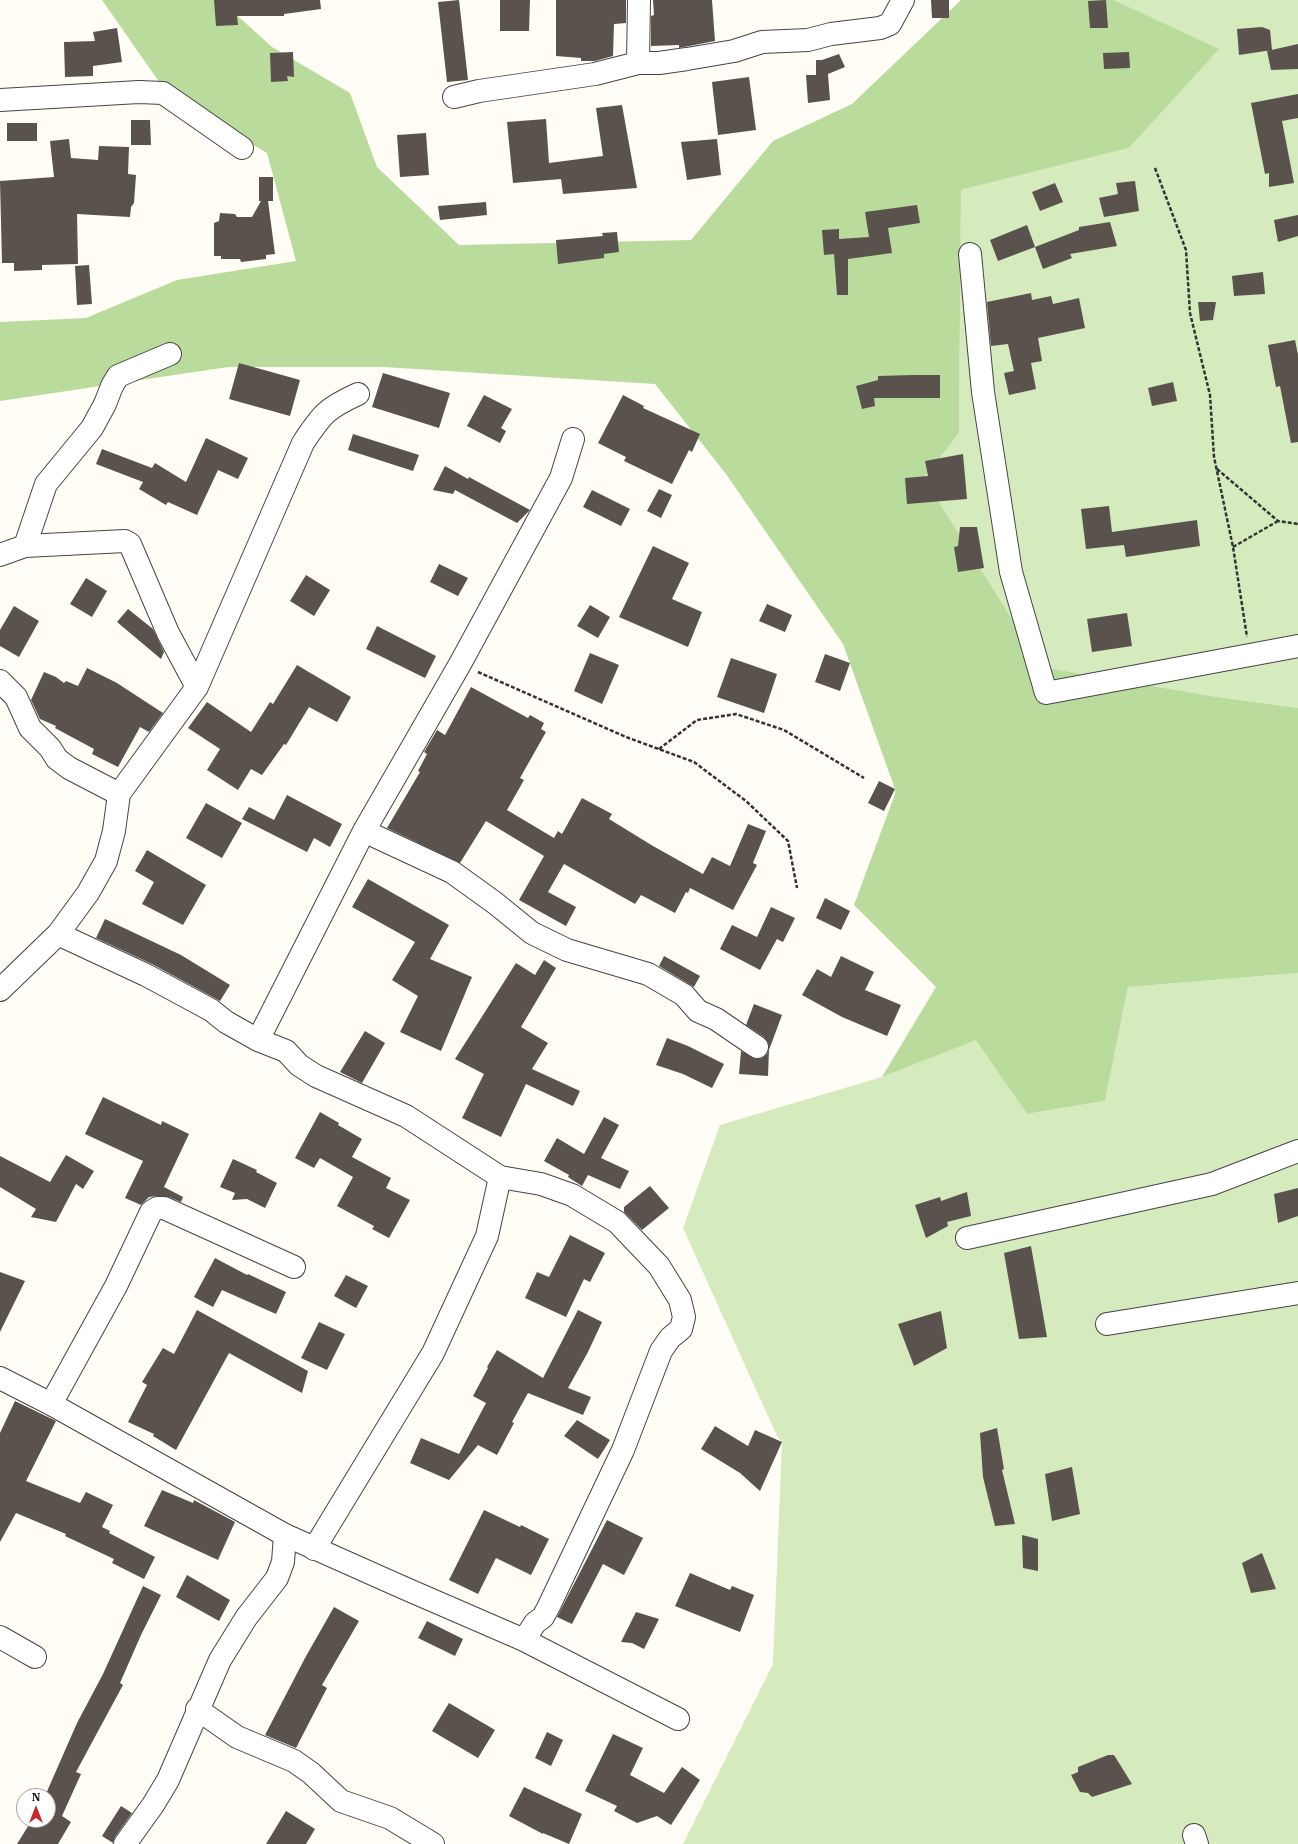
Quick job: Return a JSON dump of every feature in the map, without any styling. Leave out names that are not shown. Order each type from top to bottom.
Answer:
[{"type":"street","points":[[638,63],[639,0]]},
{"type":"street","points":[[454,97],[480,91],[595,74],[638,63],[659,63],[734,51],[762,42],[808,40],[831,34],[880,28],[890,24],[903,0]]},
{"type":"street","points":[[0,100],[139,92],[163,93],[242,148]]},
{"type":"street","points":[[970,254],[983,392],[1011,572],[1046,693],[1298,646]]},
{"type":"street","points":[[25,546],[46,484],[92,428],[118,376],[170,354]]},
{"type":"street","points":[[0,990],[58,934],[88,893],[106,861],[114,831],[119,794],[197,687],[303,443],[319,417],[337,403],[358,394]]},
{"type":"street","points":[[258,1040],[364,831],[460,664],[561,478],[573,439]]},
{"type":"street","points":[[0,555],[25,546],[126,541],[130,544],[168,633],[197,687]]},
{"type":"street","points":[[0,681],[16,696],[30,728],[50,748],[57,760],[69,768],[119,794]]},
{"type":"street","points":[[364,831],[452,872],[496,903],[532,933],[567,950],[648,974],[684,995],[698,1011],[716,1019],[757,1047]]},
{"type":"street","points":[[58,934],[146,975],[211,1010],[226,1022],[258,1040],[286,1051],[299,1065],[316,1076],[406,1116],[500,1177],[541,1184],[572,1195],[617,1222],[659,1266],[672,1284],[680,1300],[684,1317],[681,1329],[670,1338],[661,1351],[623,1450],[548,1608],[543,1617],[535,1623],[524,1640]]},
{"type":"street","points":[[967,1238],[1212,1184],[1298,1151]]},
{"type":"street","points":[[314,1549],[433,1353],[487,1236],[500,1177]]},
{"type":"street","points":[[51,1404],[116,1286],[151,1212],[157,1208],[164,1208],[294,1267]]},
{"type":"street","points":[[1107,1324],[1298,1293]]},
{"type":"street","points":[[0,1378],[51,1404],[285,1535],[524,1640],[678,1718]]},
{"type":"street","points":[[124,1844],[153,1805],[168,1780],[197,1709],[220,1660],[246,1618],[277,1578],[284,1562],[285,1535]]},
{"type":"street","points":[[0,1637],[35,1657]]},
{"type":"street","points":[[197,1709],[237,1737],[294,1761],[311,1773],[341,1801],[390,1818],[433,1844]]},
{"type":"path","points":[[1155,168],[1186,250],[1190,313],[1210,395],[1214,457],[1233,547],[1250,655]]},
{"type":"path","points":[[1216,468],[1278,521],[1298,524]]},
{"type":"path","points":[[1233,547],[1278,521]]},
{"type":"path","points":[[460,664],[626,737],[694,762],[746,801],[788,841],[797,888]]},
{"type":"path","points":[[659,749],[697,720],[736,714],[784,730],[864,778]]},
{"type":"green space","points":[[102,0],[220,0],[272,47],[350,93],[377,167],[459,245],[691,240],[773,141],[852,104],[961,0],[1114,0],[1219,49],[1129,148],[961,190],[959,433],[924,478],[1042,667],[1211,696],[1298,708],[1298,973],[1128,987],[1105,1101],[1027,1114],[976,1040],[882,1077],[936,987],[854,905],[895,794],[895,789],[843,644],[726,474],[655,384],[384,367],[228,367],[0,401],[0,322],[86,318],[177,280],[296,261],[267,153],[169,96]]},
{"type":"green space","points":[[1114,0],[1298,0],[1298,708],[1211,696],[1042,667],[924,478],[959,433],[961,190],[1129,148],[1218,49]]},
{"type":"green space","points":[[1298,973],[1298,1844],[683,1844],[773,1664],[782,1442],[777,1436],[683,1228],[720,1125],[882,1077],[977,1039],[1027,1114],[1105,1101],[1128,987]]},
{"type":"building","points":[[214,0],[320,0],[321,9],[284,14],[284,16],[237,16],[238,25],[216,26]]},
{"type":"building","points":[[459,0],[468,80],[447,82],[438,2]]},
{"type":"building","points":[[500,0],[530,0],[529,31],[500,31]]},
{"type":"building","points":[[556,0],[626,0],[626,23],[614,24],[613,56],[595,61],[581,61],[581,58],[556,56]]},
{"type":"building","points":[[653,0],[712,0],[715,41],[679,48],[679,45],[651,46],[651,16],[654,15]]},
{"type":"building","points":[[931,0],[949,0],[949,18],[932,18]]},
{"type":"building","points":[[1106,0],[1108,28],[1090,28],[1088,1]]},
{"type":"building","points":[[1262,27],[1270,30],[1272,50],[1239,55],[1237,29]]},
{"type":"building","points":[[117,28],[122,62],[93,66],[93,76],[65,77],[64,42],[95,41],[93,32]]},
{"type":"building","points":[[1298,44],[1298,69],[1271,70],[1267,51]]},
{"type":"building","points":[[293,52],[294,77],[287,76],[288,81],[271,82],[270,53]]},
{"type":"building","points":[[1129,52],[1130,68],[1104,69],[1103,53]]},
{"type":"building","points":[[839,54],[845,67],[828,74],[830,100],[808,103],[806,75],[816,75],[816,60],[822,60]]},
{"type":"building","points":[[749,77],[756,130],[718,135],[712,82]]},
{"type":"building","points":[[1298,94],[1298,118],[1282,121],[1294,183],[1269,187],[1269,173],[1265,174],[1251,103]]},
{"type":"building","points":[[622,105],[637,188],[563,194],[561,179],[513,183],[507,122],[546,119],[549,163],[603,156],[596,108]]},
{"type":"building","points":[[131,120],[150,120],[151,145],[131,145]]},
{"type":"building","points":[[7,123],[37,123],[37,141],[7,141]]},
{"type":"building","points":[[426,133],[429,175],[400,177],[397,135]]},
{"type":"building","points":[[69,139],[71,158],[98,160],[99,146],[129,147],[128,174],[136,175],[134,203],[131,207],[130,217],[77,214],[78,264],[42,265],[42,270],[14,271],[14,263],[2,263],[0,181],[54,177],[50,141]]},
{"type":"building","points":[[717,139],[721,175],[687,180],[681,142]]},
{"type":"building","points":[[259,177],[273,177],[273,201],[268,201],[275,254],[266,255],[266,259],[241,262],[240,259],[221,259],[221,256],[214,256],[214,223],[219,221],[220,213],[235,214],[237,217],[252,217],[261,201],[259,201]]},
{"type":"building","points":[[1135,181],[1139,211],[1104,217],[1099,198],[1118,194],[1116,183]]},
{"type":"building","points":[[1055,183],[1063,202],[1040,211],[1032,192]]},
{"type":"building","points":[[486,202],[487,215],[440,220],[438,206]]},
{"type":"building","points":[[917,205],[920,223],[888,228],[892,253],[848,259],[848,295],[837,295],[834,254],[824,255],[822,230],[839,229],[839,239],[869,237],[865,212]]},
{"type":"building","points":[[1298,215],[1298,236],[1278,242],[1274,220]]},
{"type":"building","points":[[1110,222],[1117,246],[1070,254],[1072,258],[1043,269],[1035,247],[1079,230],[1079,227]]},
{"type":"building","points":[[1027,225],[1035,247],[998,261],[990,240]]},
{"type":"building","points":[[617,232],[619,252],[604,254],[604,258],[558,264],[556,240],[603,236],[602,233]]},
{"type":"building","points":[[89,265],[92,304],[77,305],[75,266]]},
{"type":"building","points":[[1263,272],[1265,294],[1234,296],[1232,276]]},
{"type":"building","points":[[1031,293],[1032,300],[1051,296],[1053,304],[1079,298],[1085,328],[1038,338],[1042,361],[1031,363],[1036,389],[1009,395],[1004,373],[1014,371],[1008,344],[991,346],[987,302]]},
{"type":"building","points":[[1198,302],[1216,302],[1213,320],[1200,321]]},
{"type":"building","points":[[1295,340],[1298,355],[1298,442],[1291,443],[1280,386],[1276,387],[1268,345]]},
{"type":"building","points":[[239,363],[300,380],[290,416],[229,399]]},
{"type":"building","points":[[383,373],[450,393],[439,428],[372,407]]},
{"type":"building","points":[[940,375],[940,398],[874,398],[875,406],[862,409],[856,386],[878,380],[878,376]]},
{"type":"building","points":[[1173,382],[1177,401],[1152,406],[1148,388]]},
{"type":"building","points":[[484,395],[512,409],[501,428],[506,431],[500,443],[467,426]]},
{"type":"building","points":[[623,395],[644,406],[643,408],[700,434],[692,452],[689,450],[672,484],[624,461],[626,457],[598,443]]},
{"type":"building","points":[[353,434],[419,455],[413,471],[348,450]]},
{"type":"building","points":[[206,438],[248,458],[238,479],[218,470],[197,515],[168,502],[166,505],[139,489],[143,482],[96,464],[102,449],[152,468],[155,463],[186,482]]},
{"type":"building","points":[[963,454],[967,499],[907,504],[905,478],[928,476],[925,461]]},
{"type":"building","points":[[445,466],[468,479],[469,477],[530,510],[517,523],[455,490],[453,494],[433,490]]},
{"type":"building","points":[[659,489],[672,495],[661,518],[647,511]]},
{"type":"building","points":[[592,490],[630,509],[621,526],[583,507]]},
{"type":"building","points":[[1109,506],[1112,532],[1197,520],[1200,546],[1126,557],[1124,545],[1086,549],[1081,509]]},
{"type":"building","points":[[960,527],[977,527],[984,568],[958,572],[954,547],[958,546]]},
{"type":"building","points":[[653,546],[689,563],[672,599],[702,612],[688,647],[619,617]]},
{"type":"building","points":[[439,564],[468,578],[458,596],[430,582]]},
{"type":"building","points":[[306,575],[330,590],[314,616],[290,601]]},
{"type":"building","points":[[86,578],[107,591],[92,617],[70,604]]},
{"type":"building","points":[[767,604],[792,615],[785,632],[759,621]]},
{"type":"building","points":[[590,605],[610,617],[598,638],[577,626]]},
{"type":"building","points":[[14,606],[39,621],[19,657],[0,646],[0,630]]},
{"type":"building","points":[[128,609],[153,629],[164,652],[161,659],[117,622]]},
{"type":"building","points":[[1127,613],[1132,646],[1092,652],[1087,619]]},
{"type":"building","points":[[377,626],[436,656],[425,678],[366,649]]},
{"type":"building","points":[[590,653],[619,665],[602,704],[574,691]]},
{"type":"building","points":[[825,654],[850,663],[840,691],[815,682]]},
{"type":"building","points":[[731,658],[777,674],[764,713],[717,697]]},
{"type":"building","points":[[297,665],[351,697],[337,722],[309,707],[286,745],[284,744],[262,775],[251,769],[238,790],[207,770],[220,749],[188,728],[207,702],[251,732],[270,702],[273,704]]},
{"type":"building","points":[[87,668],[117,683],[163,713],[149,732],[140,727],[118,767],[92,754],[94,749],[55,728],[56,726],[40,719],[31,700],[44,672],[56,677],[64,683],[66,681],[78,686]]},
{"type":"building","points":[[471,687],[528,718],[530,715],[544,723],[541,729],[546,732],[520,778],[524,780],[507,810],[554,838],[558,831],[562,834],[582,798],[612,814],[609,819],[703,874],[712,857],[730,866],[748,824],[766,831],[753,863],[757,865],[733,910],[690,888],[688,893],[686,892],[675,913],[641,895],[635,904],[564,864],[548,892],[576,907],[566,926],[519,900],[544,856],[486,821],[460,863],[387,828],[420,772],[418,771],[427,754],[424,752],[437,730],[445,735]]},
{"type":"building","points":[[879,781],[895,789],[884,811],[868,803]]},
{"type":"building","points":[[287,795],[342,824],[330,847],[314,838],[307,852],[242,819],[249,807],[274,820]]},
{"type":"building","points":[[206,803],[242,823],[222,858],[186,838]]},
{"type":"building","points":[[147,850],[206,885],[183,925],[142,904],[154,882],[135,871]]},
{"type":"building","points":[[368,879],[449,925],[430,959],[472,977],[441,1051],[400,1032],[418,996],[392,980],[415,942],[352,907]]},
{"type":"building","points":[[825,898],[850,911],[841,930],[816,918]]},
{"type":"building","points":[[771,907],[795,918],[783,942],[777,939],[760,970],[720,949],[732,925],[757,937]]},
{"type":"building","points":[[105,919],[181,955],[230,985],[220,1001],[152,964],[96,938]]},
{"type":"building","points":[[664,956],[700,976],[694,987],[659,966]]},
{"type":"building","points":[[841,956],[874,972],[865,990],[901,1005],[887,1036],[842,1017],[802,995],[817,969],[831,977]]},
{"type":"building","points":[[544,960],[556,968],[521,1027],[548,1043],[532,1069],[580,1091],[573,1106],[526,1084],[501,1137],[462,1118],[484,1074],[455,1059],[516,963],[535,975]]},
{"type":"building","points":[[754,1004],[782,1015],[769,1050],[768,1076],[739,1074],[741,1051],[756,1059],[762,1058],[767,1054],[769,1048],[768,1042],[764,1037],[746,1025]]},
{"type":"building","points":[[365,1031],[385,1043],[362,1083],[340,1072]]},
{"type":"building","points":[[667,1038],[688,1046],[724,1064],[712,1088],[683,1074],[656,1065]]},
{"type":"building","points":[[103,1097],[161,1125],[162,1121],[189,1134],[164,1187],[183,1197],[181,1202],[169,1197],[157,1196],[149,1197],[141,1205],[125,1198],[143,1161],[85,1134]]},
{"type":"building","points":[[320,1112],[339,1123],[338,1125],[362,1139],[352,1157],[391,1178],[386,1188],[410,1200],[389,1238],[372,1229],[374,1226],[337,1206],[353,1177],[320,1158],[314,1168],[295,1158]]},
{"type":"building","points":[[604,1117],[619,1125],[601,1158],[629,1171],[620,1189],[588,1175],[582,1186],[568,1177],[569,1175],[544,1161],[557,1138],[584,1154]]},
{"type":"building","points":[[66,1155],[94,1171],[83,1189],[76,1184],[56,1222],[31,1217],[36,1209],[0,1187],[0,1156],[50,1182]]},
{"type":"building","points":[[233,1159],[257,1170],[256,1172],[277,1183],[265,1208],[247,1199],[232,1200],[235,1193],[220,1187]]},
{"type":"building","points":[[650,1186],[669,1208],[642,1230],[624,1212],[624,1207]]},
{"type":"building","points":[[1298,1188],[1298,1216],[1278,1223],[1274,1194]]},
{"type":"building","points":[[967,1192],[971,1216],[947,1222],[948,1226],[926,1238],[915,1205],[940,1197],[941,1201]]},
{"type":"building","points":[[570,1235],[605,1253],[590,1282],[584,1279],[566,1317],[525,1298],[537,1272],[549,1277]]},
{"type":"building","points":[[1031,1246],[1047,1337],[1019,1339],[1004,1253]]},
{"type":"building","points":[[215,1258],[247,1275],[248,1274],[286,1292],[276,1314],[222,1290],[213,1307],[194,1297]]},
{"type":"building","points":[[0,1272],[25,1281],[0,1332]]},
{"type":"building","points":[[346,1275],[368,1286],[356,1308],[334,1296]]},
{"type":"building","points":[[197,1310],[308,1371],[302,1393],[229,1353],[176,1450],[153,1436],[154,1434],[128,1422],[147,1385],[142,1382],[163,1348],[174,1354]]},
{"type":"building","points":[[578,1310],[602,1322],[588,1352],[568,1388],[591,1397],[583,1415],[528,1393],[512,1422],[514,1423],[497,1455],[478,1445],[449,1480],[410,1463],[421,1438],[459,1454],[486,1403],[473,1396],[497,1350],[543,1378]]},
{"type":"building","points":[[941,1311],[947,1348],[914,1366],[898,1324]]},
{"type":"building","points":[[319,1322],[345,1334],[327,1370],[301,1358]]},
{"type":"building","points":[[15,1401],[56,1421],[26,1481],[80,1503],[86,1492],[113,1505],[102,1527],[110,1531],[109,1533],[155,1557],[144,1579],[112,1563],[114,1559],[65,1536],[66,1534],[16,1513],[0,1542],[0,1433]]},
{"type":"building","points":[[577,1420],[610,1440],[598,1459],[564,1436]]},
{"type":"building","points":[[715,1426],[748,1446],[755,1430],[782,1442],[760,1491],[740,1473],[701,1449]]},
{"type":"building","points":[[997,1428],[1004,1469],[1002,1470],[1015,1524],[995,1526],[983,1477],[980,1433]]},
{"type":"building","points":[[1072,1467],[1080,1514],[1052,1521],[1045,1474]]},
{"type":"building","points":[[162,1490],[193,1503],[194,1500],[235,1522],[218,1560],[144,1526]]},
{"type":"building","points":[[484,1510],[520,1527],[521,1525],[549,1539],[531,1575],[496,1558],[478,1594],[449,1580]]},
{"type":"building","points":[[607,1520],[643,1538],[624,1575],[603,1564],[572,1624],[557,1617]]},
{"type":"building","points":[[1022,1535],[1038,1539],[1038,1571],[1023,1568]]},
{"type":"building","points":[[1262,1553],[1276,1589],[1251,1593],[1242,1563]]},
{"type":"building","points":[[690,1573],[730,1590],[732,1586],[754,1595],[740,1632],[675,1606]]},
{"type":"building","points":[[187,1575],[230,1600],[219,1621],[176,1597]]},
{"type":"building","points":[[143,1586],[161,1595],[141,1635],[120,1683],[123,1685],[76,1772],[81,1774],[62,1816],[71,1822],[58,1844],[17,1844],[27,1828],[56,1828],[56,1788],[49,1788],[77,1723],[103,1674]]},
{"type":"building","points":[[334,1607],[359,1621],[322,1685],[327,1688],[296,1748],[265,1735],[305,1658]]},
{"type":"building","points":[[636,1612],[659,1619],[644,1649],[632,1643],[621,1642]]},
{"type":"building","points":[[427,1621],[463,1639],[455,1656],[418,1638]]},
{"type":"building","points":[[449,1703],[495,1730],[478,1758],[432,1731]]},
{"type":"building","points":[[547,1732],[563,1740],[551,1766],[535,1758]]},
{"type":"building","points":[[613,1734],[643,1748],[630,1775],[664,1793],[682,1767],[700,1780],[671,1825],[657,1816],[637,1823],[614,1811],[617,1806],[585,1791]]},
{"type":"building","points":[[1108,1755],[1114,1755],[1132,1784],[1092,1797],[1088,1793],[1080,1792],[1071,1775],[1078,1772],[1078,1767]]},
{"type":"building","points":[[524,1787],[582,1814],[569,1844],[543,1834],[509,1816]]},
{"type":"building","points":[[121,1806],[132,1813],[115,1837],[113,1843],[102,1836]]},
{"type":"building","points":[[286,1811],[315,1829],[306,1844],[266,1844]]}]
